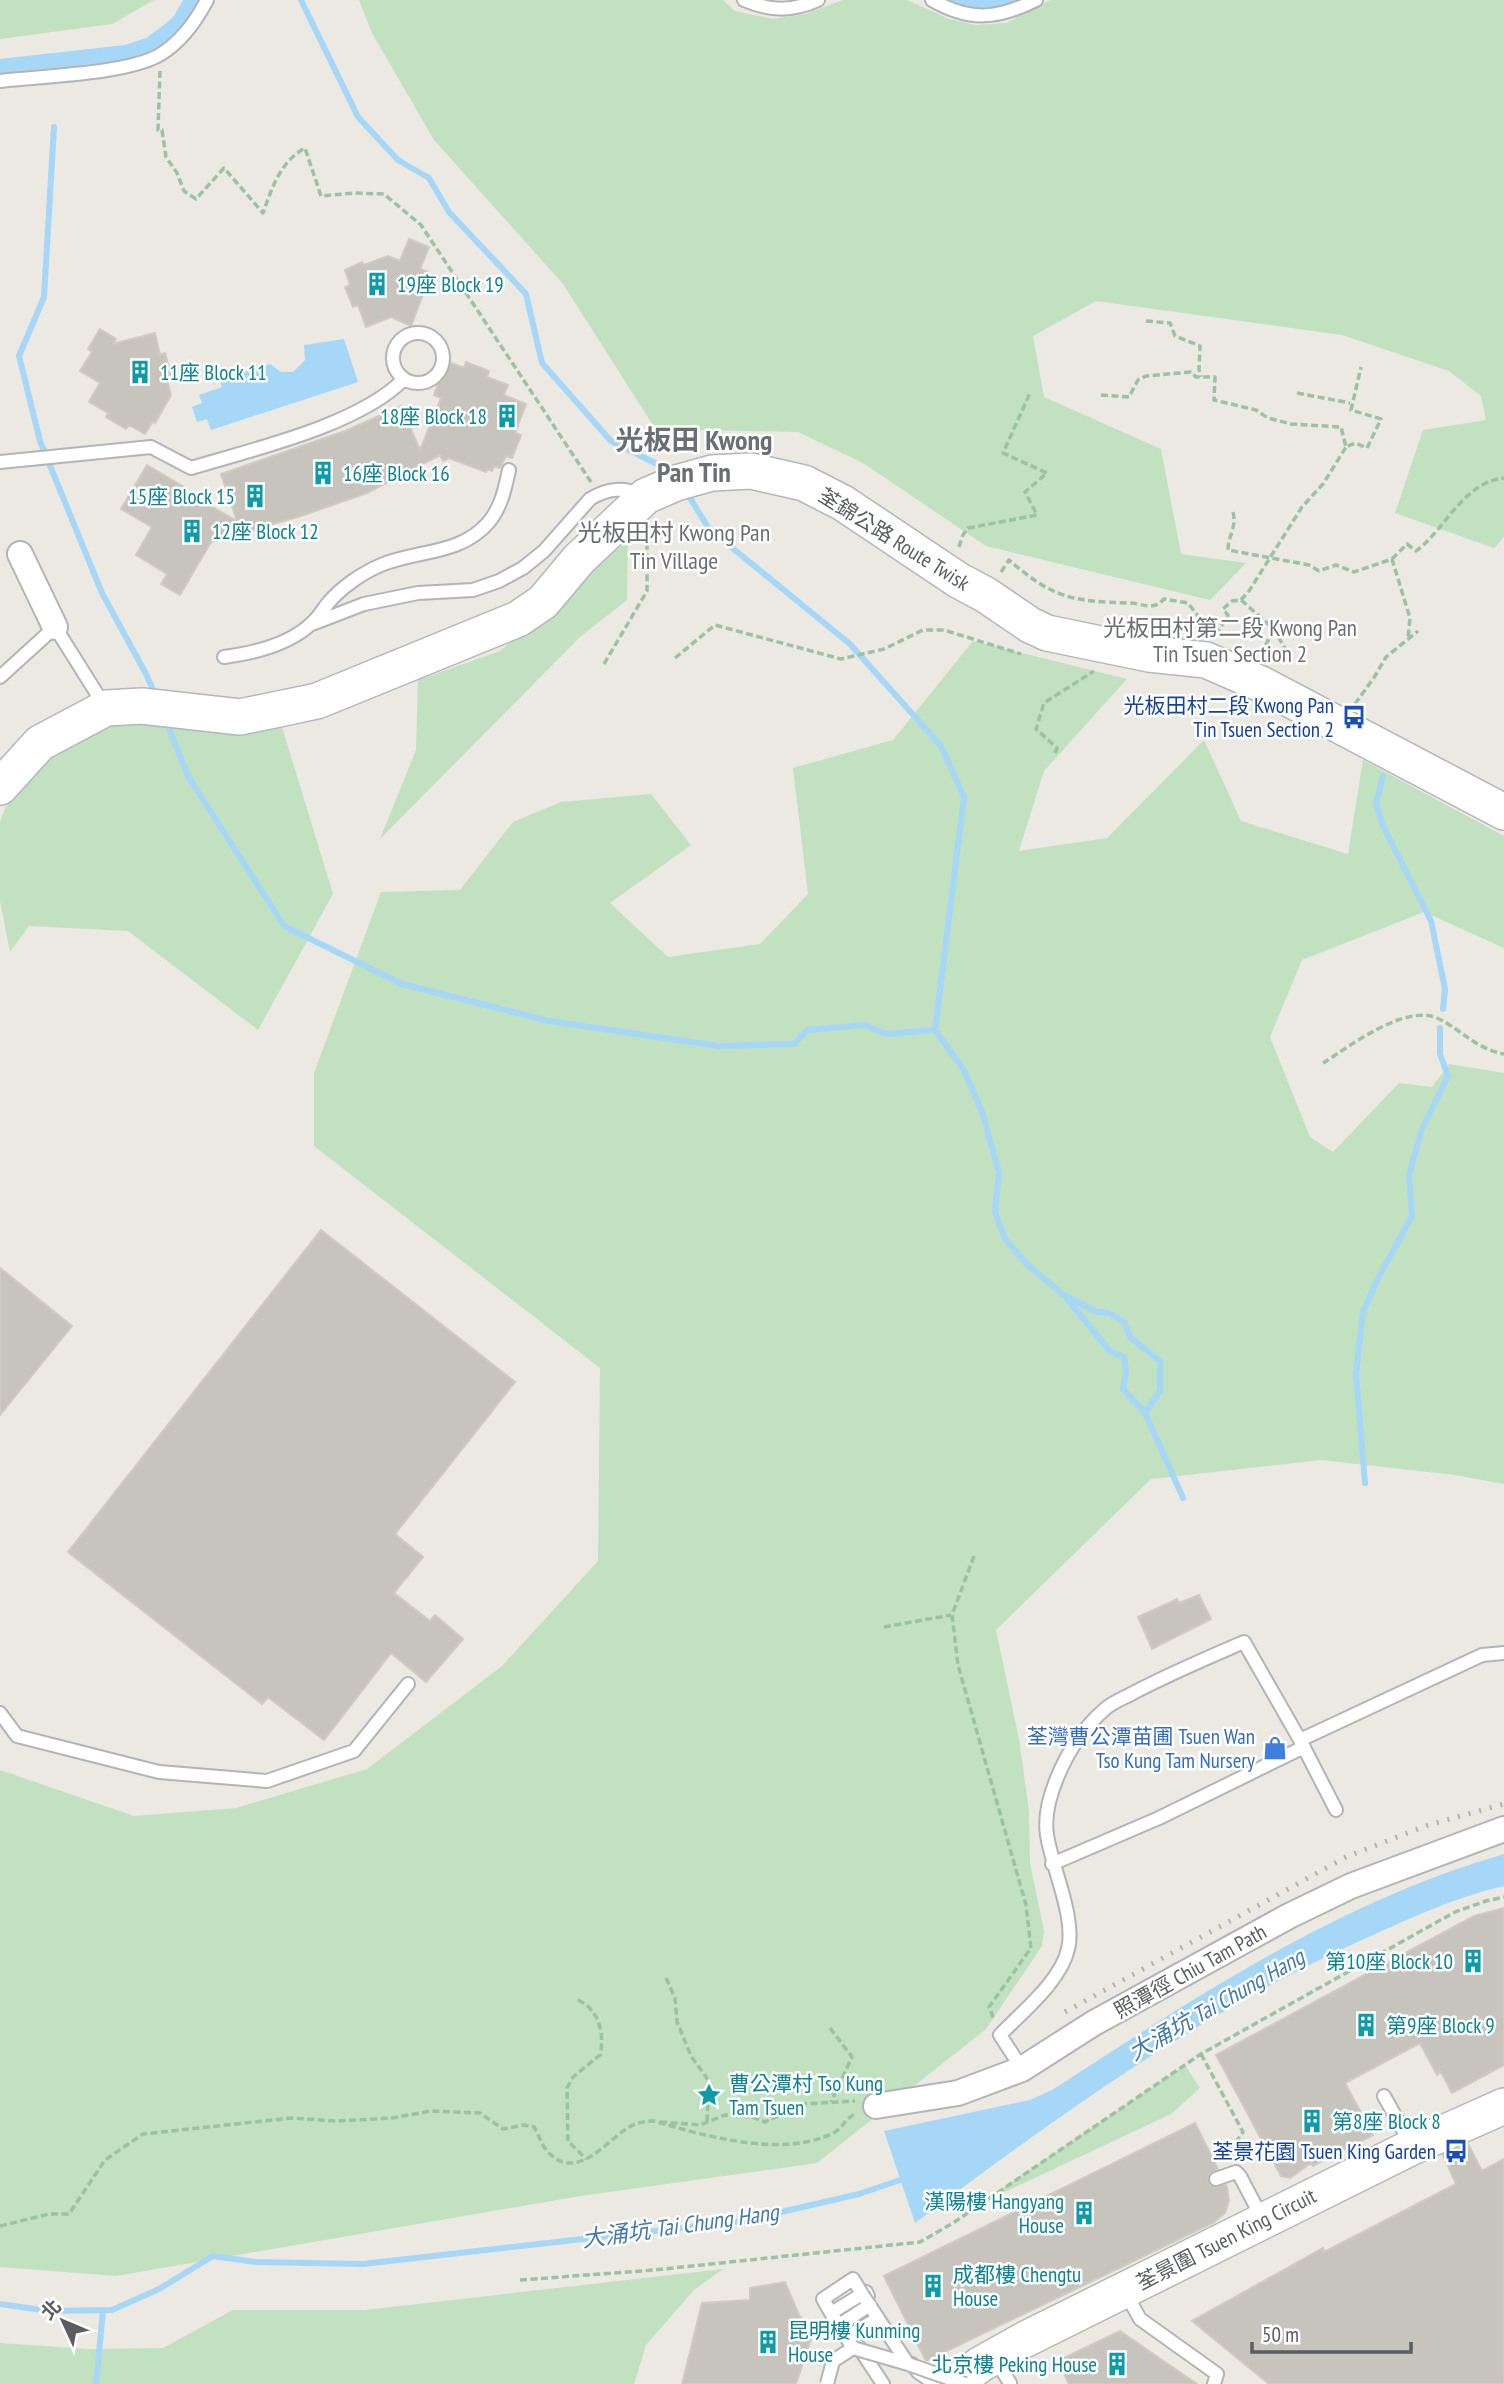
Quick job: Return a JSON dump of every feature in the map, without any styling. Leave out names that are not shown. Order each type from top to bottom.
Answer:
[{"type":"main road","name":"荃錦公路 Route Twisk","points":[[0,787],[40,743],[106,708],[142,706],[240,717],[317,701],[518,619],[543,602],[579,559],[661,490],[712,473],[751,471],[804,483],[843,503],[1030,625],[1047,633],[1128,650],[1206,660],[1261,684],[1504,812]]},
{"type":"main road","name":"荃景圍 Tsuen King Circuit","points":[[954,2384],[1002,2370],[1124,2290],[1412,2147],[1501,2112]]},
{"type":"street","points":[[20,554],[55,627]]},
{"type":"street","name":"照潭徑 Chiu Tam Path","points":[[875,2107],[958,2092],[1022,2069],[1094,2023],[1289,1916],[1351,1886],[1504,1829]]},
{"type":"lane","points":[[0,81],[139,64],[160,55],[188,30],[207,0]]},
{"type":"lane","points":[[744,0],[776,10],[804,6],[818,0]]},
{"type":"lane","points":[[932,0],[948,10],[966,15],[987,16],[1002,15],[1036,0]]},
{"type":"lane","points":[[415,333],[432,337],[442,352],[442,360],[435,375],[420,383],[404,379],[394,365],[395,348],[400,341],[415,333]]},
{"type":"lane","points":[[0,462],[151,446],[191,468],[296,436],[361,410],[404,379]]},
{"type":"lane","points":[[312,624],[330,600],[354,581],[380,566],[465,542],[488,523],[503,499],[509,470]]},
{"type":"lane","points":[[224,657],[256,653],[285,641],[312,624],[364,604],[418,593],[473,590],[499,581],[523,568],[544,551],[590,499],[598,494],[609,489],[661,490]]},
{"type":"lane","points":[[0,677],[55,627],[106,708]]},
{"type":"lane","points":[[1022,2069],[1000,2035],[1062,1968],[1069,1948],[1070,1926],[1052,1864],[1046,1831],[1047,1811],[1065,1757],[1083,1732],[1107,1707],[1152,1683],[1244,1642],[1336,1810]]},
{"type":"lane","points":[[1052,1864],[1158,1818],[1482,1655],[1504,1653]]},
{"type":"lane","points":[[0,1713],[16,1736],[29,1740],[159,1772],[267,1781],[354,1751],[408,1684]]},
{"type":"lane","points":[[1384,2096],[1412,2147]]},
{"type":"lane","points":[[1222,2176],[1236,2172],[1240,2176],[1263,2221]]},
{"type":"lane","points":[[908,2364],[853,2279],[822,2299],[850,2342],[908,2364],[965,2384]]},
{"type":"lane","points":[[883,2384],[836,2312],[837,2302],[854,2290],[866,2292],[918,2372],[934,2384]]},
{"type":"lane","points":[[1124,2290],[1140,2319],[1217,2374],[1214,2384]]},
{"type":"lane","points":[[839,2325],[866,2299]]},
{"type":"lane","points":[[827,2384],[833,2361],[878,2318]]},
{"type":"path","points":[[160,55],[161,97],[158,130],[162,130],[166,157],[177,173],[184,191],[196,199],[224,168],[262,214],[285,164],[306,148],[321,196],[384,194],[421,225],[598,494]]},
{"type":"path","points":[[1146,321],[1170,323],[1175,336],[1200,346],[1201,377]]},
{"type":"path","points":[[1228,615],[1223,609],[1231,601],[1241,600],[1250,591],[1302,507],[1323,484],[1346,447],[1355,443],[1367,448],[1381,419],[1351,410],[1361,367]]},
{"type":"path","points":[[1101,396],[1129,397],[1139,380],[1146,376],[1191,372],[1196,377],[1215,377],[1214,400],[1255,410],[1268,418],[1291,424],[1341,427],[1346,447]]},
{"type":"path","points":[[972,588],[972,562],[958,549],[968,528],[1037,515],[1025,492],[1047,473],[1003,453],[1030,393]]},
{"type":"path","points":[[1297,393],[1351,403]]},
{"type":"path","points":[[1233,512],[1235,528],[1228,543],[1228,550],[1271,556],[1309,565],[1319,571],[1336,565],[1354,572],[1392,559],[1407,544],[1416,551],[1429,541],[1444,519],[1461,502],[1490,481],[1504,478]]},
{"type":"path","points":[[604,664],[647,592],[661,490]]},
{"type":"path","points":[[1392,559],[1410,618],[1408,639]]},
{"type":"path","points":[[972,588],[1009,561],[1036,583],[1059,595],[1091,601],[1135,603],[1143,607],[1160,604],[1164,599],[1188,603],[1215,638]]},
{"type":"path","points":[[1241,600],[1273,629],[1287,652]]},
{"type":"path","points":[[675,658],[715,625],[841,659],[884,649],[923,630],[944,630],[1032,657],[1038,652],[1047,633]]},
{"type":"path","points":[[1343,728],[1356,702],[1376,676],[1386,657],[1418,631]]},
{"type":"path","points":[[1055,753],[1057,748],[1036,729],[1044,703],[1128,650]]},
{"type":"path","points":[[1323,1063],[1399,1019],[1422,1014],[1437,1018],[1467,1039],[1504,1054]]},
{"type":"path","points":[[974,1556],[952,1615],[958,1665],[1028,1915],[1031,1948],[989,2007],[1000,2035]]},
{"type":"path","points":[[884,1627],[952,1615]]},
{"type":"path","points":[[520,2280],[654,2270],[920,2242],[962,2217],[1201,2054],[1455,1912],[1504,1897]]},
{"type":"path","points":[[666,1978],[675,1998],[677,2022],[691,2056],[709,2081],[707,2123]]},
{"type":"path","points":[[578,2000],[594,2013],[602,2036],[600,2055],[573,2077],[567,2088],[568,2141],[586,2159]]},
{"type":"path","points":[[830,2028],[852,2057],[831,2102]]},
{"type":"path","points":[[1201,2054],[1242,2132],[1221,2163],[1222,2176]]},
{"type":"path","points":[[0,2226],[49,2214],[69,2214],[105,2160],[143,2134],[291,2118],[337,2121],[392,2118],[431,2111],[480,2113],[503,2129],[524,2124],[534,2127],[549,2153],[556,2158],[574,2162],[600,2152],[631,2125],[645,2121],[707,2123],[725,2115],[752,2117],[765,2122],[804,2104],[863,2102],[875,2107]]},
{"type":"path","points":[[658,2122],[720,2140],[796,2144],[836,2131],[848,2118],[875,2107]]},
{"type":"green space","points":[[0,0],[154,0],[112,24],[0,39]]},
{"type":"green space","points":[[359,0],[723,0],[735,11],[773,19],[805,14],[843,0],[907,0],[949,19],[976,25],[1006,23],[1050,0],[1504,0],[1504,537],[1494,548],[1395,513],[1423,430],[1486,420],[1481,396],[1449,371],[1342,335],[1096,301],[1033,336],[1044,397],[1161,449],[1181,554],[1246,563],[1210,600],[986,546],[863,463],[798,432],[698,430],[665,444],[563,284],[434,140],[372,33]]},
{"type":"green space","points":[[628,540],[627,600],[580,637],[380,839],[416,750],[418,680],[500,651]]},
{"type":"green space","points":[[973,641],[1127,679],[1044,771],[1019,851],[1107,838],[1204,740],[1241,821],[1348,854],[1363,760],[1504,836],[1504,948],[1424,912],[1302,960],[1270,1037],[1310,1137],[1333,1152],[1399,1083],[1432,1087],[1449,1064],[1504,1073],[1504,1484],[1455,1475],[1321,1460],[1151,1479],[996,1630],[1019,1739],[1029,1811],[1030,1863],[1044,1931],[1042,1946],[986,2029],[817,2163],[580,2196],[116,2276],[0,2267],[0,1770],[134,1816],[236,1808],[367,1769],[502,1666],[598,1561],[600,1368],[314,1146],[314,1073],[381,892],[460,890],[513,822],[561,802],[651,794],[691,845],[610,903],[668,957],[760,944],[808,894],[793,768],[893,740]]},
{"type":"green space","points":[[142,723],[241,735],[282,727],[333,894],[258,1030],[128,931],[29,926],[10,952],[0,901],[0,822],[5,808],[52,757],[111,725]]},
{"type":"green space","points":[[1185,2065],[1200,2088],[1171,2114],[979,2204]]},
{"type":"green space","points":[[723,2269],[694,2290],[646,2345],[634,2384],[0,2384],[0,2343],[87,2349],[163,2348],[233,2310],[365,2310]]},
{"type":"water","points":[[183,0],[200,0],[194,13],[178,33],[146,53],[121,61],[0,74],[0,59],[125,45],[146,38],[174,16]]},
{"type":"water","points":[[945,0],[1023,0],[984,9],[964,7]]},
{"type":"water","points":[[344,339],[358,382],[211,430],[207,419],[197,422],[192,407],[202,403],[199,395],[222,387],[220,380],[270,364],[281,372],[293,372],[305,360],[304,345]]},
{"type":"water","points":[[1504,1854],[1504,1886],[1451,1902],[1399,1923],[1245,1999],[1077,2105],[915,2223],[884,2131],[1030,2100],[1052,2090],[1215,1987],[1326,1925],[1443,1874]]},
{"type":"building","name":"19座 Block 19","points":[[409,239],[429,247],[420,269],[428,272],[420,290],[424,292],[411,326],[391,317],[366,327],[358,305],[353,307],[345,287],[350,285],[345,270],[362,262],[364,265],[388,256],[400,261]]},
{"type":"building","name":"11座 Block 11","points":[[100,329],[116,339],[113,344],[155,333],[160,355],[165,353],[171,375],[166,376],[171,395],[155,423],[153,421],[145,434],[129,425],[126,429],[106,417],[108,413],[89,402],[100,383],[80,371],[92,352],[88,349]]},
{"type":"building","points":[[444,360],[464,368],[466,362],[489,371],[487,377],[508,385],[504,395],[526,404],[515,433],[521,435],[512,458],[506,456],[500,468],[494,466],[492,471],[487,469],[486,472],[449,458],[443,461],[440,455],[367,493],[301,516],[211,542],[180,595],[161,584],[167,574],[136,555],[152,527],[121,509],[147,465],[186,488],[184,491],[237,521],[221,474],[345,431],[401,406],[420,450],[441,398],[434,395],[439,381],[436,380]]},
{"type":"building","points":[[321,1230],[515,1382],[395,1534],[423,1557],[394,1593],[430,1621],[435,1615],[463,1639],[426,1682],[391,1653],[324,1740],[268,1697],[262,1704],[68,1552]]},
{"type":"building","points":[[0,1268],[72,1326],[0,1415]]},
{"type":"building","points":[[1199,1595],[1211,1619],[1152,1649],[1138,1617],[1177,1599],[1179,1603]]},
{"type":"building","points":[[1504,1908],[1504,2065],[1452,2093],[1441,2072],[1437,2075],[1420,2043],[1345,2083],[1373,2135],[1313,2166],[1311,2163],[1290,2178],[1281,2176],[1216,2055],[1474,1916]]},
{"type":"building","points":[[1195,2123],[1218,2169],[1209,2174],[1208,2182],[1214,2187],[1227,2187],[1229,2201],[1225,2213],[1213,2223],[926,2361],[884,2276]]},
{"type":"building","points":[[1468,2144],[1482,2171],[1504,2159],[1504,2384],[1269,2384],[1192,2321],[1323,2248],[1324,2252],[1456,2184],[1443,2155]]},
{"type":"building","points":[[785,2282],[799,2315],[813,2333],[796,2384],[682,2384],[702,2303],[750,2300],[750,2288]]},
{"type":"building","points":[[1120,2331],[1197,2384],[1069,2384],[1058,2361]]},
{"type":"waterway","points":[[301,0],[358,117],[398,160],[429,178],[449,212],[526,294],[542,363],[611,441],[671,471]]},
{"type":"waterway","points":[[54,127],[44,297],[19,356],[40,441],[102,593],[155,694]]},
{"type":"waterway","points":[[687,493],[709,529],[850,644],[941,746],[964,797],[935,1030],[964,1070],[982,1112],[999,1172],[995,1212],[1005,1239],[1027,1264],[1062,1294],[1124,1322],[1130,1337],[1160,1361],[1160,1391],[1145,1413],[1183,1498]]},
{"type":"waterway","points":[[166,721],[188,776],[284,926],[402,984],[549,1021],[719,1046],[794,1044],[807,1030],[864,1025],[887,1034],[935,1030]]},
{"type":"waterway","points":[[1383,776],[1376,803],[1382,824],[1431,921],[1445,989],[1443,1009]]},
{"type":"waterway","points":[[1365,1483],[1356,1374],[1363,1312],[1412,1216],[1409,1175],[1422,1129],[1448,1076],[1440,1054],[1440,1028]]},
{"type":"waterway","points":[[1064,1295],[1110,1351],[1124,1357],[1126,1372],[1123,1389],[1145,1413]]},
{"type":"waterway","name":"大涌坑 Tai Chung Hang","points":[[0,2304],[48,2311],[112,2310],[159,2289],[213,2256],[255,2262],[363,2264],[742,2221],[859,2194],[906,2178]]},
{"type":"waterway","points":[[96,2384],[103,2311]]},
{"type":"railway","points":[[1065,2012],[1346,1857],[1428,1825],[1504,1804]]},
{"type":"place","name":"19座 Block 19","points":[[377,284]]},
{"type":"place","name":"11座 Block 11","points":[[140,372]]},
{"type":"place","name":"18座 Block 18","points":[[507,416]]},
{"type":"place","name":"16座 Block 16","points":[[323,473]]},
{"type":"place","name":"15座 Block 15","points":[[255,496]]},
{"type":"place","name":"12座 Block 12","points":[[192,531]]},
{"type":"place","name":"光板田村二段 Kwong Pan Tin Tsuen Section 2","points":[[1354,717]]},
{"type":"place","name":"荃灣曹公潭苗圃 Tsuen Wan Tso Kung Tam Nursery","points":[[1275,1748]]},
{"type":"place","name":"第10座 Block 10","points":[[1473,1961]]},
{"type":"place","name":"第9座 Block 9","points":[[1366,2025]]},
{"type":"place","name":"曹公潭村 Tso Kung Tam Tsuen","points":[[709,2095]]},
{"type":"place","name":"第8座 Block 8","points":[[1312,2121]]},
{"type":"place","name":"荃景花園 Tsuen King Garden","points":[[1456,2151]]},
{"type":"place","name":"漢陽樓 Hangyang House","points":[[1084,2213]]},
{"type":"place","name":"成都樓 Chengtu House","points":[[933,2286]]},
{"type":"place","name":"昆明樓 Kunming House","points":[[768,2342]]},
{"type":"place","name":"北京樓 Peking House","points":[[1117,2364]]},
{"type":"district","name":"光板田 Kwong Pan Tin","points":[[694,455]]},
{"type":"district","name":"光板田村 Kwong Pan Tin Village","points":[[674,546]]},
{"type":"district","name":"光板田村第二段 Kwong Pan Tin Tsuen Section 2","points":[[1230,640]]}]
